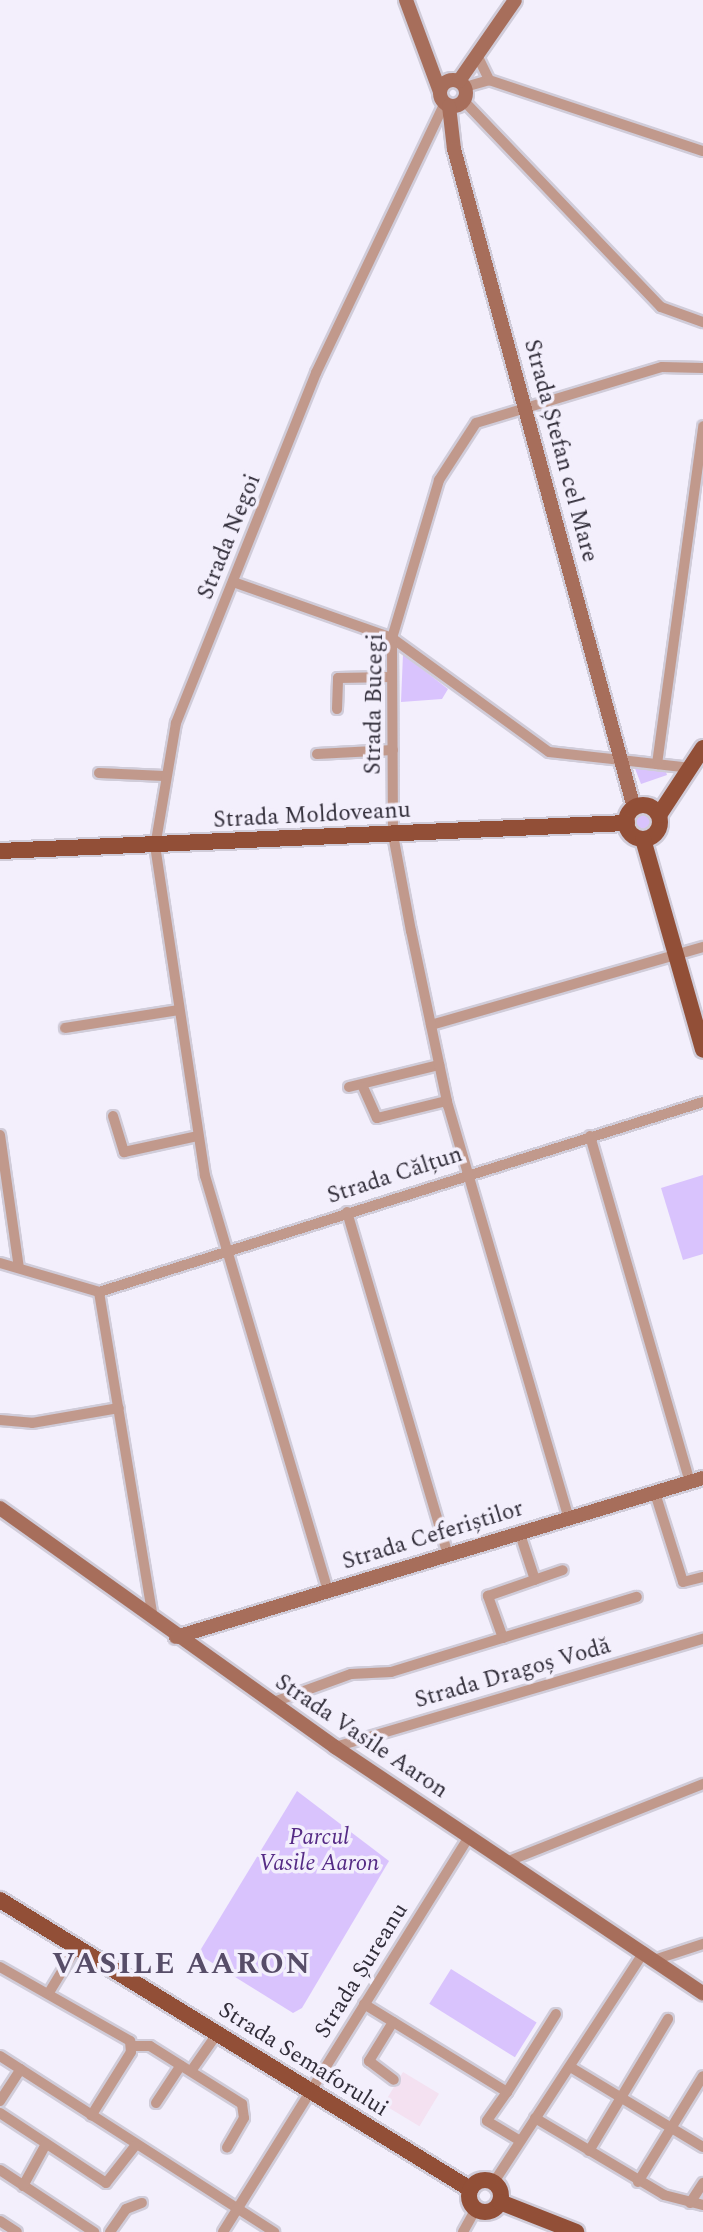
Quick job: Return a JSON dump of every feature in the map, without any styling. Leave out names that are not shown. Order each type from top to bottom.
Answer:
[{"type":"main road","points":[[643,839],[656,833],[659,815],[703,748]]},
{"type":"main road","name":"Strada Moldoveanu","points":[[0,851],[155,847],[393,835],[630,815],[649,806],[659,815]]},
{"type":"main road","points":[[630,815],[643,839],[703,1050]]},
{"type":"main road","name":"Strada Semaforului","points":[[0,1900],[470,2189]]},
{"type":"main road","points":[[480,2180],[494,2182],[500,2202],[490,2212],[475,2210],[470,2189],[480,2180]]},
{"type":"main road","points":[[500,2202],[576,2232]]},
{"type":"street","name":"Strada Ștefan cel Mare","points":[[406,0],[454,95],[448,125],[620,760],[630,815]]},
{"type":"street","points":[[454,95],[477,55],[516,0]]},
{"type":"street","points":[[477,55],[489,80]]},
{"type":"street","points":[[454,95],[489,80],[703,151]]},
{"type":"street","points":[[454,95],[661,307],[703,322]]},
{"type":"street","name":"Strada Negoi","points":[[328,1591],[228,1250],[198,1136],[155,847],[172,735],[316,373],[454,95]]},
{"type":"street","name":"Strada Bucegi","points":[[569,1519],[467,1173],[447,1101],[431,1026],[393,835],[392,638],[439,480],[458,446],[483,418],[672,365],[703,368]]},
{"type":"street","points":[[657,764],[703,426]]},
{"type":"street","points":[[233,582],[392,638],[544,749],[691,768]]},
{"type":"street","points":[[337,709],[338,678],[392,677]]},
{"type":"street","points":[[317,754],[393,750]]},
{"type":"street","points":[[99,773],[164,776]]},
{"type":"street","points":[[431,1026],[703,947]]},
{"type":"street","points":[[65,1027],[179,1010]]},
{"type":"street","points":[[349,1087],[439,1065]]},
{"type":"street","points":[[363,1087],[377,1118],[447,1101]]},
{"type":"street","name":"Strada Călțun","points":[[99,1292],[467,1173],[703,1102]]},
{"type":"street","points":[[113,1116],[124,1152],[198,1136]]},
{"type":"street","points":[[590,1136],[696,1480]]},
{"type":"street","points":[[0,1137],[19,1268]]},
{"type":"street","points":[[347,1212],[448,1555]]},
{"type":"street","points":[[0,1263],[99,1292],[153,1620]]},
{"type":"street","points":[[0,1419],[32,1423],[119,1408]]},
{"type":"street","name":"Strada Ceferiștilor","points":[[176,1637],[696,1480]]},
{"type":"street","points":[[655,1493],[683,1582],[703,1577]]},
{"type":"street","name":"Strada Vasile Aaron","points":[[0,1508],[271,1703],[703,1993]]},
{"type":"street","points":[[520,1534],[535,1580]]},
{"type":"street","points":[[503,1638],[488,1595],[564,1570]]},
{"type":"street","points":[[271,1703],[351,1674],[391,1672],[637,1597]]},
{"type":"street","name":"Strada Dragoș Vodă","points":[[335,1747],[703,1639]]},
{"type":"street","points":[[506,1862],[703,1784]]},
{"type":"street","name":"Strada Șureanu","points":[[223,2232],[468,1837]]},
{"type":"street","points":[[494,2182],[519,2140],[649,1956],[703,1944]]},
{"type":"street","points":[[50,1992],[76,1948]]},
{"type":"street","points":[[0,1967],[50,1992],[132,2046],[150,2046],[244,2108],[227,2147]]},
{"type":"street","points":[[363,2004],[506,2092]]},
{"type":"street","points":[[519,2140],[487,2121],[556,2014]]},
{"type":"street","points":[[589,2151],[668,2019]]},
{"type":"street","points":[[393,2022],[369,2061],[394,2080]]},
{"type":"street","points":[[191,2071],[217,2034]]},
{"type":"street","points":[[91,2116],[132,2046]]},
{"type":"street","points":[[0,2056],[135,2146],[274,2232]]},
{"type":"street","points":[[156,2103],[181,2065]]},
{"type":"street","points":[[572,2067],[703,2147]]},
{"type":"street","points":[[0,2101],[21,2069]]},
{"type":"street","points":[[638,2182],[703,2076]]},
{"type":"street","points":[[0,2113],[106,2183],[135,2146]]},
{"type":"street","points":[[535,2119],[638,2182],[690,2203],[703,2205]]},
{"type":"street","points":[[23,2186],[46,2144]]},
{"type":"street","points":[[0,2170],[94,2232]]},
{"type":"street","points":[[690,2203],[703,2183]]},
{"type":"street","points":[[110,2232],[126,2209],[142,2203]]},
{"type":"street","points":[[463,2232],[475,2210]]},
{"type":"street","points":[[0,2221],[17,2232]]},
{"type":"shaded area","points":[[403,2072],[439,2094],[419,2126],[383,2105]]},
{"type":"green space","points":[[403,654],[448,689],[442,699],[401,702]]},
{"type":"green space","points":[[634,766],[665,769],[667,775],[641,784]]},
{"type":"green space","points":[[641,814],[647,814],[652,822],[650,828],[641,830],[636,825],[636,819]]},
{"type":"green space","points":[[703,1175],[703,1254],[683,1260],[661,1188]]},
{"type":"green space","name":"Parcul Vasile Aaron","points":[[297,1791],[389,1861],[302,2008],[293,2013],[198,1954]]},
{"type":"green space","points":[[451,1969],[537,2023],[515,2057],[429,2004]]},
{"type":"district","name":"VASILE AARON","points":[[182,1964]]}]
